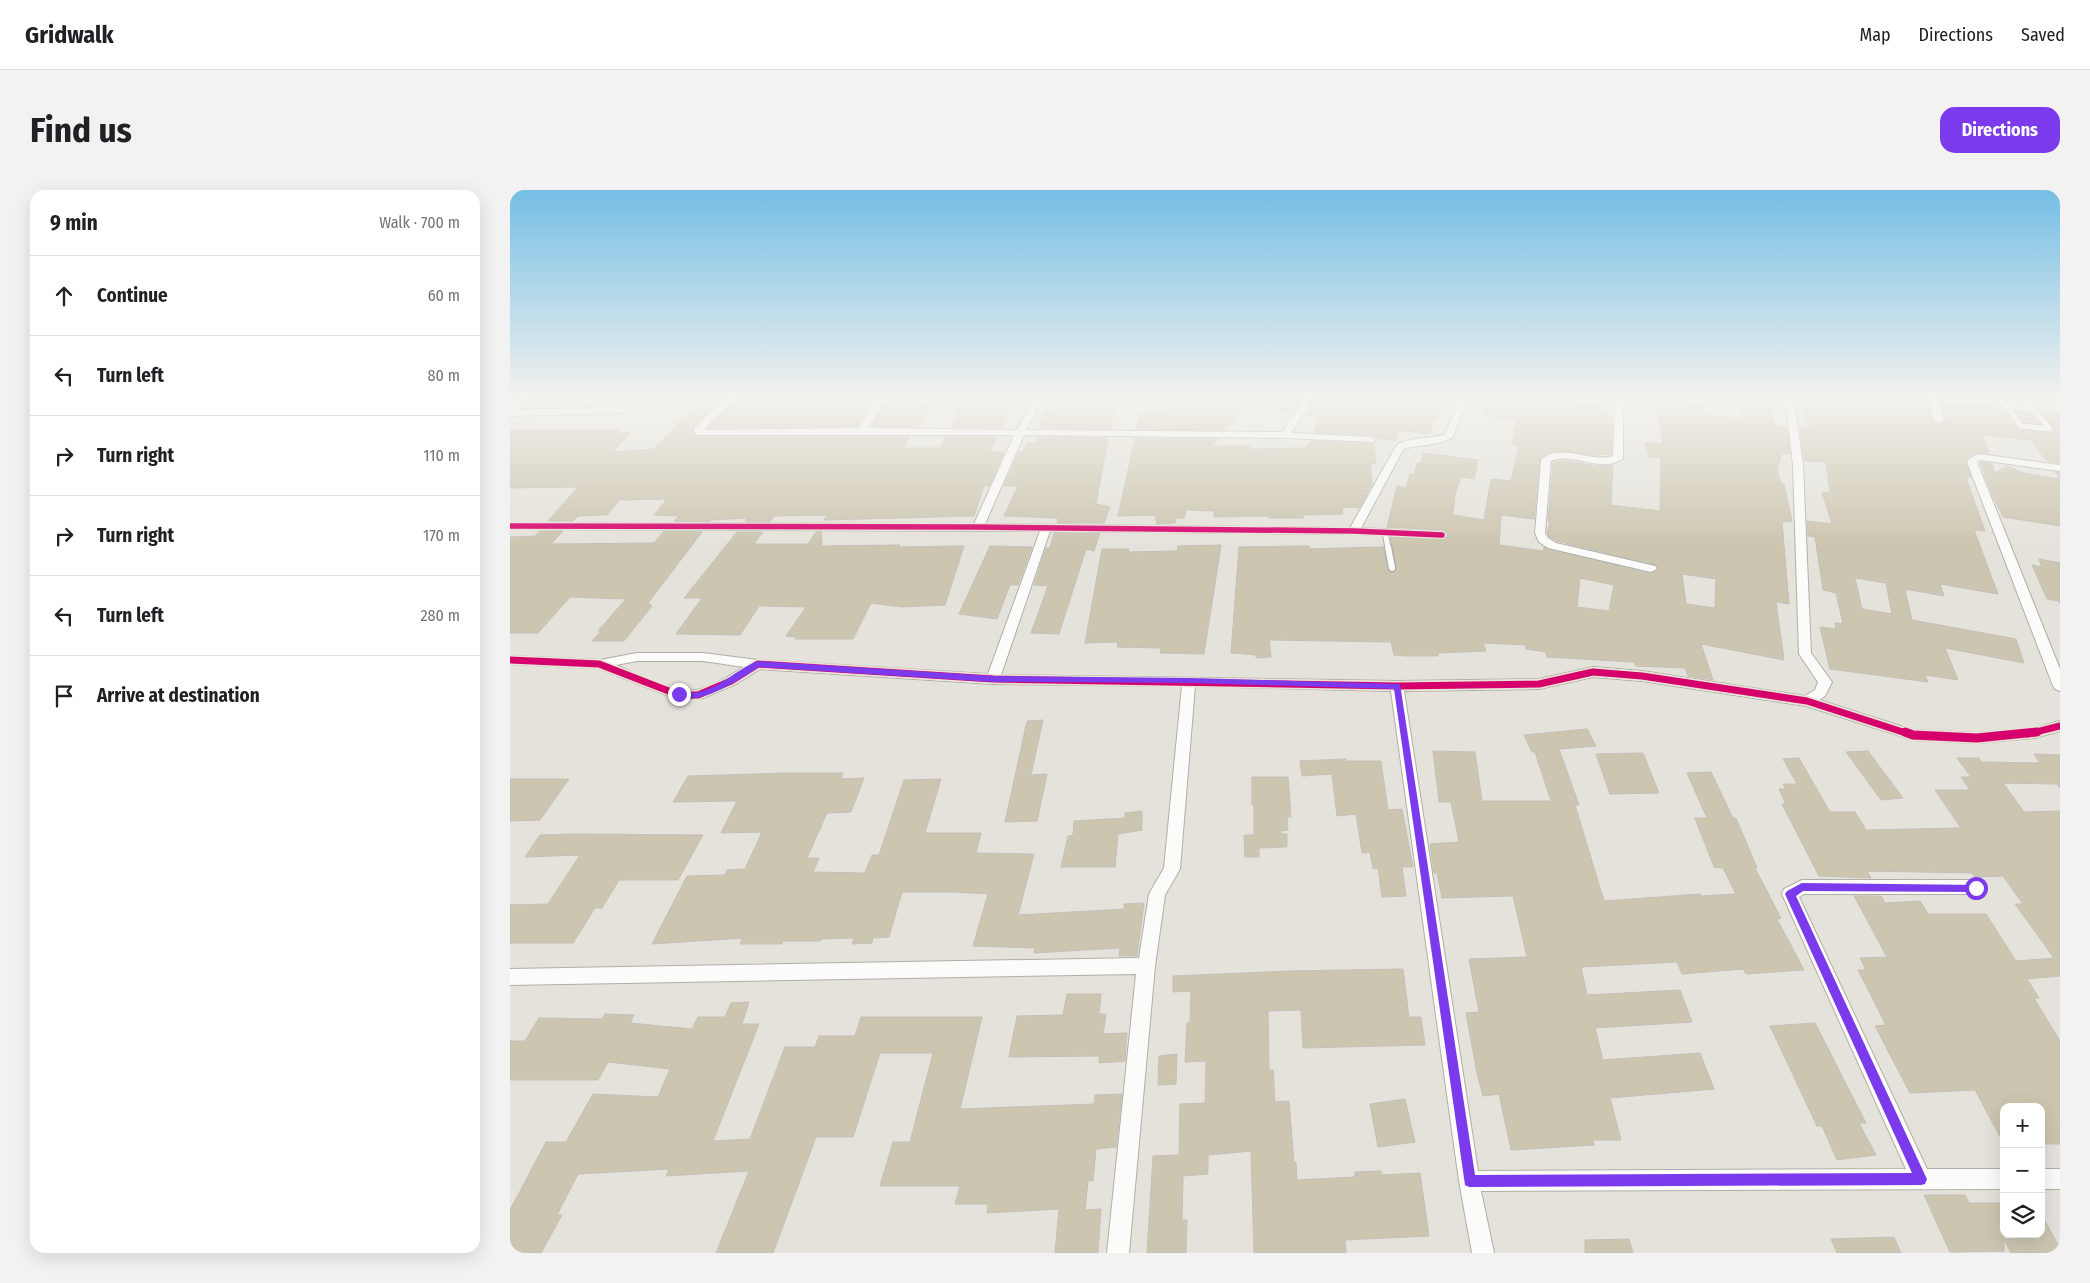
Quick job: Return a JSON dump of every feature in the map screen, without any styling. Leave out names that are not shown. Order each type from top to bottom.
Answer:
[{"type":"street","points":[[978,527],[1013,448]]},
{"type":"street","points":[[1354,531],[1400,448]]},
{"type":"street","points":[[1618,448],[1618,458],[1606,460],[1556,456],[1546,460],[1540,533],[1543,540],[1552,546],[1651,568]]},
{"type":"street","points":[[1796,448],[1798,465],[1805,654],[1825,682],[1820,693],[1807,701]]},
{"type":"street","points":[[2060,468],[1979,457],[1972,462],[2060,686]]},
{"type":"street","points":[[510,526],[978,527],[1354,531],[1442,535]]},
{"type":"street","points":[[993,679],[1046,528]]},
{"type":"street","points":[[510,660],[599,664],[638,657],[703,657],[758,664],[993,679],[1397,686],[1539,684],[1593,672],[1642,676],[1807,701],[1913,734],[1977,738],[2035,733],[2060,726]]},
{"type":"street","points":[[599,664],[679,694],[698,695],[731,681],[758,664]]},
{"type":"street","points":[[1118,1253],[1146,966],[1157,894],[1172,869],[1189,681]]},
{"type":"street","points":[[1397,686],[1469,1181],[1483,1253]]},
{"type":"street","points":[[1921,1179],[1790,894],[1802,887],[1976,888]]},
{"type":"street","points":[[510,977],[1146,966]]},
{"type":"street","points":[[1469,1181],[2000,1179]]},
{"type":"street","points":[[2045,1179],[2060,1179]]},
{"type":"lane","points":[[1384,532],[1392,568]]},
{"type":"building","points":[[510,448],[616,448],[612,452],[654,449],[992,448],[990,452],[1004,452],[989,486],[984,486],[974,516],[824,520],[827,515],[774,516],[770,522],[745,522],[747,518],[711,520],[710,522],[674,521],[679,516],[654,515],[667,499],[619,500],[607,515],[578,516],[573,521],[548,521],[578,487],[510,488]]},
{"type":"building","points":[[1025,448],[1106,448],[1096,504],[1110,507],[1104,523],[1057,523],[1058,518],[1004,516],[1018,486],[1004,486],[1019,452],[1023,452]]},
{"type":"building","points":[[1133,448],[1374,448],[1376,464],[1370,463],[1372,485],[1359,508],[1342,507],[1343,514],[1303,515],[1303,518],[1269,518],[1269,516],[1214,517],[1214,511],[1186,510],[1184,518],[1176,518],[1175,523],[1157,524],[1155,515],[1118,516]]},
{"type":"building","points":[[1519,448],[1611,448],[1611,454],[1595,455],[1557,451],[1548,453],[1540,458],[1534,519],[1501,515],[1499,545],[1543,551],[1544,547],[1651,574],[1658,569],[1656,565],[1557,541],[1549,537],[1547,533],[1550,522],[1548,521],[1553,462],[1569,461],[1597,466],[1613,465],[1611,505],[1660,511],[1661,458],[1649,457],[1646,448],[1789,448],[1790,454],[1782,453],[1777,470],[1781,484],[1784,484],[1792,521],[1782,522],[1789,604],[1776,602],[1784,660],[1701,644],[1713,680],[1688,676],[1685,668],[1636,666],[1634,662],[1547,657],[1546,652],[1526,649],[1526,645],[1483,643],[1486,651],[1438,653],[1438,656],[1405,656],[1394,655],[1391,642],[1269,640],[1271,657],[1256,658],[1256,655],[1231,653],[1239,547],[1309,546],[1309,549],[1378,547],[1378,551],[1379,547],[1383,547],[1387,569],[1391,573],[1395,572],[1397,567],[1390,537],[1446,539],[1449,536],[1448,532],[1442,530],[1387,527],[1397,486],[1406,488],[1410,474],[1414,475],[1417,463],[1421,463],[1424,453],[1478,460],[1474,479],[1461,477],[1455,494],[1453,515],[1484,520],[1491,479],[1511,481]],"holes":[[[1682,574],[1716,579],[1715,608],[1686,604]],[[1580,578],[1614,585],[1609,611],[1577,607]]]},
{"type":"building","points":[[1803,448],[1987,448],[1989,453],[1978,452],[1969,456],[1966,461],[1971,477],[1966,478],[1985,531],[1974,530],[1998,594],[1940,584],[1944,596],[1905,589],[1912,620],[2016,639],[2024,663],[1945,648],[1958,680],[1925,675],[1928,682],[1830,669],[1820,627],[1836,629],[1835,623],[1843,624],[1836,593],[1823,590],[1815,537],[1808,536],[1807,521],[1832,524],[1822,492],[1830,493],[1826,462],[1805,461]],"holes":[[[1855,578],[1886,583],[1892,614],[1862,609]]]},
{"type":"building","points":[[2037,448],[2060,448],[2060,463],[2047,461]]},
{"type":"building","points":[[1980,462],[1992,464],[1995,473],[2007,466],[2023,473],[2060,479],[2060,526],[2003,517]]},
{"type":"building","points":[[540,531],[563,531],[551,544],[654,543],[664,531],[702,532],[648,603],[652,606],[624,641],[592,641],[601,631],[598,631],[626,599],[570,597],[538,633],[510,633],[510,537],[535,536]]},
{"type":"building","points":[[737,532],[763,532],[754,544],[808,544],[816,532],[821,532],[822,546],[964,546],[945,605],[902,607],[871,603],[853,639],[795,639],[797,637],[786,636],[806,607],[759,606],[740,635],[676,634],[702,598],[684,598]]},
{"type":"building","points":[[1054,533],[1100,533],[1094,551],[1086,549],[1059,634],[1031,633],[1048,586],[1034,585],[1046,548],[1050,548]]},
{"type":"building","points":[[1221,545],[1204,654],[1160,653],[1161,648],[1117,647],[1118,642],[1085,643],[1102,549],[1129,549],[1128,552],[1177,551],[1178,546]]},
{"type":"building","points":[[990,546],[1032,547],[1018,585],[1010,585],[997,619],[959,614]]},
{"type":"building","points":[[2039,559],[2060,563],[2060,604],[2059,601],[2047,599],[2032,565],[2042,567]]},
{"type":"building","points":[[1043,720],[1031,775],[1047,774],[1037,821],[1005,822],[1027,721]]},
{"type":"building","points":[[1587,729],[1596,746],[1559,749],[1579,805],[1575,805],[1604,901],[1700,894],[1701,896],[1736,894],[1723,868],[1714,867],[1695,818],[1707,818],[1687,773],[1711,772],[1733,818],[1736,818],[1757,868],[1755,868],[1781,918],[1777,919],[1804,970],[1746,974],[1743,969],[1682,974],[1677,962],[1581,967],[1587,995],[1680,990],[1692,1022],[1595,1028],[1603,1060],[1700,1053],[1714,1089],[1610,1098],[1621,1140],[1593,1140],[1594,1145],[1511,1150],[1499,1094],[1483,1096],[1477,1073],[1466,1013],[1479,1012],[1469,959],[1527,957],[1513,896],[1442,898],[1437,873],[1434,873],[1430,844],[1459,842],[1451,802],[1439,802],[1433,751],[1475,752],[1482,801],[1551,801],[1535,752],[1532,752],[1524,735]]},
{"type":"building","points":[[1868,751],[1903,798],[1881,800],[1846,752]]},
{"type":"building","points":[[1643,753],[1659,793],[1610,794],[1596,754]]},
{"type":"building","points":[[2034,754],[2060,755],[2060,788],[2057,784],[2003,783],[2024,812],[2060,811],[2060,976],[2027,979],[2039,998],[2034,998],[2060,1041],[2060,1144],[2045,1144],[2045,1103],[2000,1103],[2000,1137],[1975,1090],[1910,1093],[1875,1026],[1886,1025],[1858,970],[1866,970],[1860,958],[1887,957],[1854,896],[1881,896],[1885,903],[1920,901],[1928,914],[1986,914],[2016,961],[2054,958],[2015,904],[2023,904],[2003,876],[1975,877],[1972,873],[1867,871],[1871,878],[1819,876],[1782,804],[1786,804],[1779,789],[1786,789],[1783,784],[1797,784],[1783,759],[1799,758],[1830,812],[1855,812],[1866,830],[1961,828],[1935,790],[1970,790],[1961,777],[1971,777],[1957,758],[1979,758],[1981,762],[2040,763]]},
{"type":"building","points":[[1346,759],[1346,761],[1381,761],[1388,810],[1402,809],[1413,867],[1402,867],[1406,896],[1382,897],[1378,868],[1373,869],[1370,852],[1362,853],[1356,814],[1337,816],[1332,774],[1302,776],[1300,761]]},
{"type":"building","points":[[843,773],[841,779],[864,778],[851,812],[827,813],[807,858],[819,858],[813,872],[865,873],[872,855],[879,855],[904,780],[941,779],[925,833],[981,833],[976,853],[1034,854],[1018,915],[1124,909],[1124,904],[1144,903],[1137,956],[1119,956],[1120,948],[1034,953],[1035,948],[973,946],[988,894],[955,892],[902,892],[889,937],[873,938],[872,943],[852,944],[854,938],[821,939],[820,941],[783,941],[782,944],[740,944],[743,938],[652,944],[687,876],[725,875],[727,870],[745,869],[762,832],[721,833],[737,801],[673,802],[688,776]]},
{"type":"building","points":[[1252,777],[1288,777],[1291,817],[1287,817],[1288,830],[1280,831],[1281,834],[1287,834],[1287,847],[1259,848],[1259,857],[1245,857],[1244,835],[1254,835]]},
{"type":"building","points":[[510,779],[569,779],[540,820],[510,821]]},
{"type":"building","points":[[1142,811],[1142,830],[1118,834],[1115,867],[1061,867],[1068,836],[1073,835],[1074,821],[1125,818],[1125,813]]},
{"type":"building","points":[[540,835],[703,835],[678,880],[619,880],[602,908],[595,908],[573,943],[510,943],[510,905],[548,904],[580,855],[525,857]]},
{"type":"building","points":[[1403,969],[1409,1017],[1421,1017],[1425,1045],[1303,1048],[1301,1010],[1268,1011],[1269,1071],[1273,1070],[1275,1102],[1289,1101],[1297,1180],[1355,1177],[1355,1172],[1381,1171],[1381,1175],[1420,1173],[1429,1236],[1345,1240],[1346,1253],[1254,1253],[1251,1151],[1208,1155],[1208,1174],[1183,1176],[1182,1220],[1187,1220],[1186,1253],[1147,1253],[1153,1156],[1179,1155],[1180,1104],[1205,1103],[1206,1061],[1185,1062],[1187,1023],[1190,1022],[1191,991],[1173,992],[1173,976]]},
{"type":"building","points":[[1067,994],[1101,994],[1099,1014],[1106,1014],[1103,1034],[1127,1033],[1125,1061],[1099,1063],[1099,1056],[1009,1057],[1017,1016],[1063,1015]]},
{"type":"building","points":[[749,1002],[742,1024],[759,1024],[713,1141],[750,1139],[785,1047],[815,1047],[819,1036],[855,1036],[861,1017],[982,1017],[960,1109],[1094,1104],[1095,1095],[1122,1094],[1116,1147],[1096,1149],[1093,1181],[1088,1181],[1085,1210],[1101,1209],[1098,1253],[1055,1253],[1059,1209],[987,1213],[988,1204],[955,1204],[960,1186],[880,1186],[893,1142],[910,1142],[933,1053],[880,1053],[853,1137],[816,1137],[773,1253],[716,1253],[749,1171],[666,1176],[669,1169],[578,1174],[557,1215],[562,1215],[541,1253],[510,1253],[510,1210],[546,1142],[566,1142],[593,1094],[658,1097],[670,1069],[608,1062],[598,1080],[510,1080],[510,1041],[525,1041],[539,1018],[602,1019],[605,1014],[634,1015],[630,1023],[692,1029],[698,1017],[725,1017],[731,1003]]},
{"type":"building","points":[[1815,1023],[1866,1123],[1859,1123],[1876,1155],[1837,1160],[1822,1126],[1817,1126],[1770,1026]]},
{"type":"building","points":[[1177,1054],[1176,1084],[1158,1085],[1159,1056]]},
{"type":"building","points":[[1405,1099],[1415,1142],[1378,1147],[1370,1104]]},
{"type":"building","points":[[1924,1195],[1965,1195],[1969,1203],[2000,1203],[2000,1238],[2004,1238],[2004,1251],[1950,1252]]},
{"type":"building","points":[[2045,1221],[2060,1248],[2060,1253],[2011,1253],[2004,1239],[2045,1238]]},
{"type":"building","points":[[1894,1237],[1901,1253],[1837,1253],[1831,1239]]},
{"type":"building","points":[[1629,1239],[1633,1253],[1585,1253],[1585,1240]]},
{"type":"cycle path","points":[[510,526],[978,527],[1354,531],[1442,535]]},
{"type":"cycle path","points":[[510,660],[599,664],[679,695],[698,695],[731,681],[758,664],[993,679],[1397,686],[1539,684],[1593,672],[1642,676],[1807,701],[1913,735],[1977,738],[2035,733],[2060,726]]},
{"type":"route","points":[[679,694],[698,695],[731,681],[758,664],[993,679],[1397,686],[1469,1181],[1921,1179],[1795,909],[1790,894],[1802,887],[1976,888]]}]
